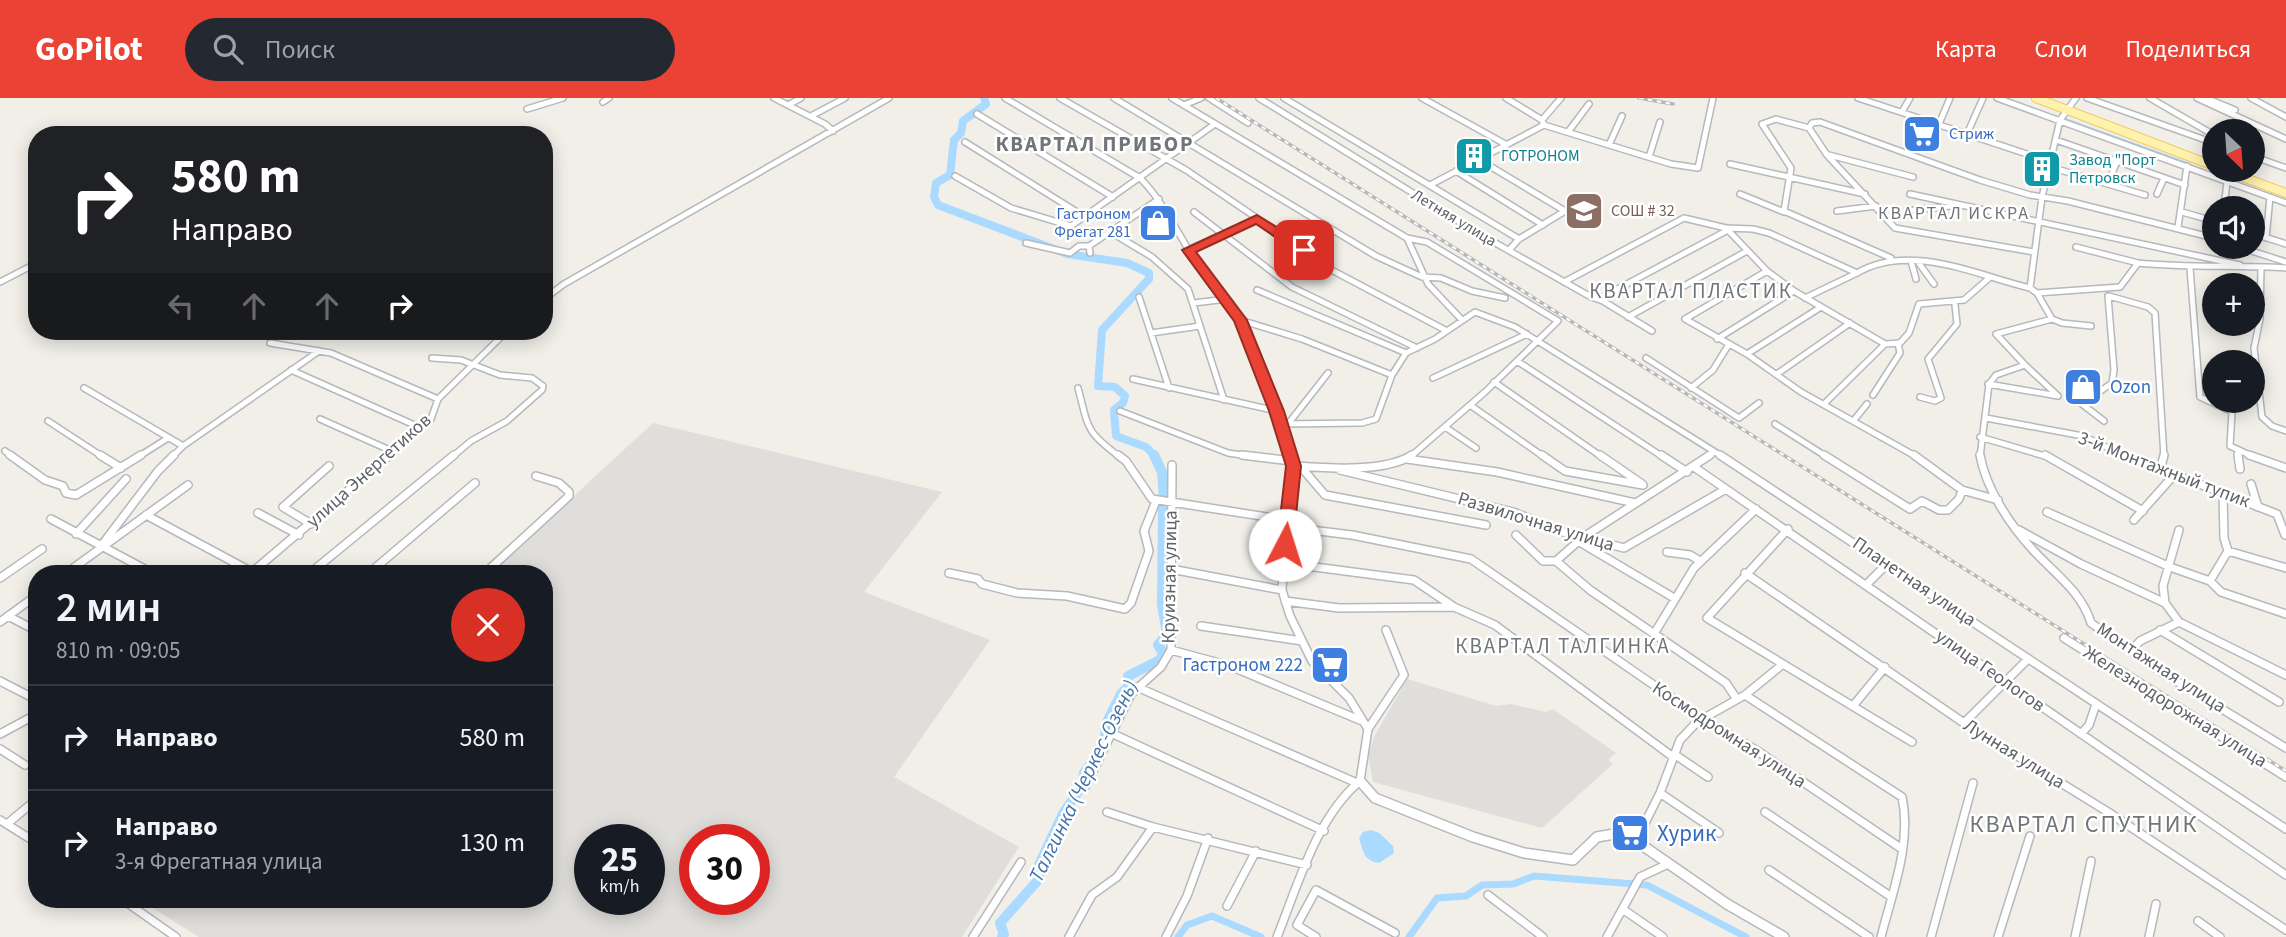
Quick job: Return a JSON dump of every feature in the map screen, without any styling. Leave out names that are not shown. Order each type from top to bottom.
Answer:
[{"type":"main road","points":[[2036,98],[2064,114],[2202,160]]},
{"type":"main road","points":[[2043,98],[2064,114]]},
{"type":"main road","points":[[2258,182],[2286,192]]},
{"type":"main road","points":[[2261,182],[2286,192]]},
{"type":"street","points":[[527,109],[563,98]]},
{"type":"street","points":[[603,102],[609,98]]},
{"type":"street","points":[[774,98],[811,116],[832,131]]},
{"type":"street","points":[[788,105],[801,98]]},
{"type":"street","points":[[811,116],[845,98]]},
{"type":"street","points":[[553,292],[889,98]]},
{"type":"street","points":[[1005,98],[1140,178],[1159,199],[1188,250],[1240,320],[1284,424],[1295,465],[1286,523],[1282,590],[1285,601],[1312,662],[1349,698],[1368,729]]},
{"type":"street","points":[[1060,98],[1164,160],[1186,170],[1304,250],[1311,260],[1447,331]]},
{"type":"street","points":[[1114,98],[1376,256],[1422,277],[1441,278],[1472,291],[1506,298]]},
{"type":"street","points":[[1172,98],[1407,239],[1427,242],[1559,321],[1470,405],[1407,459]]},
{"type":"street","points":[[1184,106],[1201,98]]},
{"type":"street","points":[[1209,98],[1248,123]]},
{"type":"street","name":"Летняя улица","points":[[1259,98],[1509,250],[1652,331]]},
{"type":"street","points":[[1286,98],[1519,239]]},
{"type":"street","points":[[1422,98],[1507,145]]},
{"type":"street","points":[[1506,98],[1543,123],[1649,157],[1698,168],[1713,98]]},
{"type":"street","points":[[1519,105],[1526,98]]},
{"type":"street","points":[[1430,184],[1507,145],[1543,123],[1561,98]]},
{"type":"street","points":[[1858,98],[2145,195]]},
{"type":"street","points":[[1902,112],[1910,98]]},
{"type":"street","points":[[1938,124],[1950,98]]},
{"type":"street","points":[[1968,134],[1983,98]]},
{"type":"street","points":[[1997,98],[2064,114],[2202,172]]},
{"type":"street","points":[[2029,289],[2042,197],[2056,140],[2064,114],[2076,98]]},
{"type":"street","points":[[2087,98],[2202,139]]},
{"type":"street","points":[[2150,98],[2202,128]]},
{"type":"street","points":[[2197,98],[2286,139]]},
{"type":"street","points":[[2206,98],[2235,110]]},
{"type":"street","points":[[2251,98],[2260,106],[2286,117]]},
{"type":"street","points":[[1568,132],[1589,104]]},
{"type":"street","points":[[977,114],[1113,197]]},
{"type":"street","points":[[1609,145],[1622,116]]},
{"type":"street","points":[[1784,212],[1791,178],[1790,163],[1762,124],[1776,119],[1809,128],[1827,155],[1885,219],[1901,230],[2034,252]]},
{"type":"street","points":[[1649,157],[1660,122]]},
{"type":"street","points":[[1809,128],[1812,123],[1820,122],[1980,180],[2202,234]]},
{"type":"street","points":[[955,176],[1011,208],[1071,226],[1215,124]]},
{"type":"street","points":[[2056,140],[2185,185]]},
{"type":"street","points":[[964,142],[1085,217]]},
{"type":"street","points":[[1827,155],[1913,177]]},
{"type":"street","points":[[1371,167],[1386,159]]},
{"type":"street","points":[[1478,159],[1565,211],[1519,239],[1509,250]]},
{"type":"street","points":[[2108,184],[2117,161]]},
{"type":"street","points":[[2265,161],[2286,168]]},
{"type":"street","points":[[1730,164],[1865,194]]},
{"type":"street","points":[[2178,227],[2187,166]]},
{"type":"street","points":[[1456,171],[1544,225]]},
{"type":"street","points":[[2157,194],[2164,178]]},
{"type":"street","points":[[2225,196],[2227,182],[2286,203]]},
{"type":"street","points":[[1740,194],[1895,259],[1989,279],[2037,293],[2104,289],[2124,285],[2138,263]]},
{"type":"street","points":[[1910,194],[2240,265],[2286,268]]},
{"type":"street","points":[[2270,197],[2266,238],[2286,244]]},
{"type":"street","points":[[1026,243],[1070,253],[1079,246],[1090,249],[1109,231],[1159,199]]},
{"type":"street","points":[[1914,210],[1956,205]]},
{"type":"street","points":[[1836,211],[1876,206]]},
{"type":"street","points":[[1194,212],[1292,287],[1417,348]]},
{"type":"street","points":[[2182,212],[2202,218]]},
{"type":"street","points":[[1564,282],[1679,218],[1696,219],[1726,230],[1753,229],[1769,233],[1857,273]]},
{"type":"street","points":[[1188,250],[1257,219]]},
{"type":"street","points":[[1726,230],[1767,271],[1794,291],[1885,344],[1898,344],[1909,333],[1919,304],[1955,305],[1974,297],[1989,279]]},
{"type":"street","points":[[1598,299],[1665,267],[1726,230]]},
{"type":"street","points":[[1109,231],[1152,257],[1180,280],[1194,303],[1224,400]]},
{"type":"street","points":[[1284,424],[1370,422],[1380,412],[1392,375],[1406,353],[1462,320],[1435,297],[1422,277],[1407,239]]},
{"type":"street","points":[[2076,247],[2138,263],[2190,268],[2240,265]]},
{"type":"street","points":[[1628,317],[1747,251]]},
{"type":"street","points":[[2265,255],[2286,262]]},
{"type":"street","points":[[1805,298],[1879,261],[1895,259]]},
{"type":"street","points":[[1915,262],[1916,279]]},
{"type":"street","points":[[1915,262],[1934,284]]},
{"type":"street","points":[[0,282],[28,268]]},
{"type":"street","points":[[2190,268],[2202,399],[2232,412],[2230,446],[2286,468]]},
{"type":"street","points":[[2261,268],[2260,319],[2253,348],[2262,417],[2272,426],[2286,431]]},
{"type":"street","points":[[1767,271],[1685,319],[1747,354],[1824,404],[1927,462],[1962,490],[1998,500]]},
{"type":"street","points":[[2104,289],[2109,296],[2114,370],[2112,383],[2082,404],[2104,421]]},
{"type":"street","points":[[1257,290],[1406,353]]},
{"type":"street","points":[[1717,339],[1794,291]]},
{"type":"street","points":[[2037,293],[2052,319],[2063,324],[2091,326]]},
{"type":"street","points":[[2109,296],[2148,307],[2155,313],[2165,452],[2160,471]]},
{"type":"street","points":[[1139,297],[1169,388]]},
{"type":"street","points":[[1194,303],[1227,299]]},
{"type":"street","points":[[1920,397],[1935,401],[1941,398],[1928,359],[1957,324],[1955,305]]},
{"type":"street","points":[[1747,354],[1821,307]]},
{"type":"street","name":"Планетная улица","points":[[1462,320],[1470,314],[1480,313],[1527,334],[1887,564],[2286,829]]},
{"type":"street","points":[[2025,365],[1994,374],[1988,384],[2058,396],[1996,334],[2052,319]]},
{"type":"street","points":[[1240,320],[1302,339],[1392,375]]},
{"type":"street","points":[[1777,374],[1850,323]]},
{"type":"street","points":[[1151,333],[1200,326]]},
{"type":"street","points":[[1433,378],[1527,334]]},
{"type":"street","name":"улица Энергетиков","points":[[261,565],[421,428],[435,413],[438,399],[497,340]]},
{"type":"street","points":[[270,343],[331,353],[438,399]]},
{"type":"street","points":[[1691,388],[1713,370],[1729,344]]},
{"type":"street","points":[[1824,404],[1885,344]]},
{"type":"street","points":[[1873,395],[1900,353],[1898,344]]},
{"type":"street","points":[[101,546],[158,471],[183,446],[319,351]]},
{"type":"street","points":[[320,565],[480,435],[507,421],[542,390],[543,386],[532,378],[509,377],[461,360],[432,358]]},
{"type":"street","points":[[1646,358],[1739,418],[1759,403]]},
{"type":"street","points":[[1517,361],[1687,472]]},
{"type":"street","points":[[291,370],[421,428]]},
{"type":"street","points":[[1284,424],[1328,373]]},
{"type":"street","points":[[1133,379],[1277,411]]},
{"type":"street","points":[[1494,382],[1652,492]]},
{"type":"street","name":"Монтажная улица","points":[[1988,384],[1986,418],[1980,437],[1983,465],[1998,500],[2024,540],[2083,605],[2091,616],[2091,623],[2286,748]]},
{"type":"street","points":[[84,388],[183,446]]},
{"type":"street","points":[[949,573],[978,579],[982,584],[1017,593],[1067,596],[1125,609],[1131,603],[1149,551],[1144,531],[1156,501],[1126,461],[1088,430],[1078,388]]},
{"type":"street","points":[[1854,420],[1867,404]]},
{"type":"street","points":[[1470,405],[1565,471],[1643,485]]},
{"type":"street","points":[[1120,411],[1228,453],[1295,465],[1335,468],[1407,459],[1497,472],[1634,503]]},
{"type":"street","name":"3-й Монтажный тупик","points":[[1986,418],[2083,436],[2160,471],[2280,517],[2285,535]]},
{"type":"street","points":[[320,419],[394,452]]},
{"type":"street","points":[[48,421],[121,468]]},
{"type":"street","points":[[1775,424],[1910,509],[1922,501],[1939,510],[1948,510],[1959,499],[1962,490]]},
{"type":"street","points":[[1445,427],[1476,448]]},
{"type":"street","points":[[1980,437],[2044,454],[2143,510]]},
{"type":"street","points":[[5,451],[45,480],[63,486],[70,495],[83,492],[169,438]]},
{"type":"street","points":[[2235,450],[2240,469]]},
{"type":"street","points":[[1556,561],[1580,540],[1714,452]]},
{"type":"street","name":"Круизная улица","points":[[1085,787],[1111,733],[1138,687],[1161,667],[1171,650],[1172,465]]},
{"type":"street","points":[[1295,465],[1325,495],[1486,525]]},
{"type":"street","points":[[311,524],[283,507],[329,466]]},
{"type":"street","name":"улица Геологов","points":[[1694,467],[1867,583],[2286,875]]},
{"type":"street","name":"Развилочная улица","points":[[1335,468],[1513,512],[1580,540],[1624,548],[1726,489]]},
{"type":"street","points":[[2134,520],[2174,475]]},
{"type":"street","points":[[494,565],[569,496],[569,492],[559,483],[536,476]]},
{"type":"street","points":[[76,534],[126,480]]},
{"type":"street","points":[[379,565],[475,483]]},
{"type":"street","points":[[2250,484],[2258,507]]},
{"type":"street","points":[[77,565],[188,485]]},
{"type":"street","points":[[2210,581],[2228,551],[2224,538],[2224,494]]},
{"type":"street","name":"Космодромная улица","points":[[1156,501],[1471,559],[1703,719],[1756,750],[1902,849]]},
{"type":"street","points":[[1654,634],[1674,598],[1700,561],[1756,509]]},
{"type":"street","points":[[2047,512],[2170,568],[2210,581],[2221,592],[2286,614]]},
{"type":"street","points":[[258,513],[299,535]]},
{"type":"street","points":[[146,515],[237,565]]},
{"type":"street","points":[[51,519],[137,565]]},
{"type":"street","points":[[1788,529],[1745,573],[1707,618],[1912,742]]},
{"type":"street","points":[[2017,529],[2081,564],[2165,603],[2179,622],[2286,675]]},
{"type":"street","points":[[2165,603],[2163,586],[2179,530]]},
{"type":"street","points":[[1516,535],[1543,561],[1556,561],[1590,590],[1726,683],[1736,698]]},
{"type":"street","points":[[1580,540],[1636,579],[1674,598]]},
{"type":"street","points":[[0,578],[42,549]]},
{"type":"street","points":[[2228,551],[2286,568]]},
{"type":"street","points":[[1667,552],[1690,555],[1700,561]]},
{"type":"street","points":[[1284,563],[1414,580],[1454,607],[1495,625],[1708,777]]},
{"type":"street","points":[[1867,583],[1887,564]]},
{"type":"street","points":[[1171,569],[1282,590]]},
{"type":"street","name":"Лунная улица","points":[[1745,573],[1964,723],[2108,812],[2286,930]]},
{"type":"street","points":[[1285,601],[1339,608],[1454,607]]},
{"type":"street","points":[[0,622],[28,602]]},
{"type":"street","points":[[8,616],[28,626]]},
{"type":"street","points":[[2131,651],[2140,640],[2179,622]]},
{"type":"street","points":[[1201,626],[1302,641]]},
{"type":"street","points":[[1277,937],[1324,831],[1344,794],[1359,782],[1368,729],[1404,675],[1386,630]]},
{"type":"street","points":[[2160,630],[2279,702]]},
{"type":"street","name":"Железнодорожная улица","points":[[2064,638],[2286,777]]},
{"type":"street","points":[[1171,650],[1230,666],[1363,721]]},
{"type":"street","points":[[1964,723],[2028,659]]},
{"type":"street","points":[[1636,841],[1660,793],[1680,740],[1703,719],[1745,695],[1783,664]]},
{"type":"street","points":[[1853,706],[1885,667]]},
{"type":"street","points":[[0,681],[28,695]]},
{"type":"street","points":[[1138,687],[1359,782],[1375,798],[1520,853],[1550,860],[1573,860],[1597,837],[1614,834],[1636,841],[1784,937]]},
{"type":"street","points":[[1745,695],[1902,797],[1906,806],[1902,849],[1881,937]]},
{"type":"street","points":[[2081,734],[2088,725],[2096,704]]},
{"type":"street","points":[[0,734],[28,719]]},
{"type":"street","points":[[1111,733],[1324,831]]},
{"type":"street","points":[[0,749],[26,765]]},
{"type":"street","points":[[1931,937],[1973,783]]},
{"type":"street","points":[[1660,793],[1718,833]]},
{"type":"street","points":[[28,805],[3,822],[28,837]]},
{"type":"street","points":[[1765,811],[1890,897]]},
{"type":"street","points":[[1107,812],[1153,827],[1208,838],[1307,865]]},
{"type":"street","points":[[1069,937],[1092,895],[1117,877],[1153,827]]},
{"type":"street","points":[[1998,937],[2030,836]]},
{"type":"street","points":[[1166,937],[1187,896],[1208,838]]},
{"type":"street","points":[[1227,906],[1256,851]]},
{"type":"street","points":[[2075,937],[2091,861]]},
{"type":"street","points":[[973,937],[1021,862]]},
{"type":"street","points":[[1607,937],[1640,877],[1668,864]]},
{"type":"street","points":[[1769,870],[1869,937]]},
{"type":"street","points":[[1297,925],[1312,893],[1321,890],[1395,933]]},
{"type":"street","points":[[1488,895],[1543,937]]},
{"type":"street","points":[[2149,937],[2156,904]]},
{"type":"street","points":[[134,908],[176,937]]},
{"type":"street","points":[[1624,910],[1664,937]]},
{"type":"street","points":[[1285,918],[1317,937]]},
{"type":"street","points":[[2198,921],[2220,937]]},
{"type":"shaded area","points":[[653,423],[942,492],[864,592],[990,640],[894,777],[1019,847],[962,937],[199,937],[153,908],[553,908],[553,565],[499,565]]},
{"type":"shaded area","points":[[1407,679],[1496,706],[1511,704],[1546,712],[1553,709],[1616,753],[1608,760],[1613,764],[1542,828],[1373,782],[1368,755],[1375,735]]},
{"type":"water","points":[[1371,830],[1379,833],[1393,846],[1394,853],[1379,863],[1367,858],[1359,838],[1363,832]]},
{"type":"waterway","name":"Талгинка (Черкес-Озень)","points":[[984,98],[986,104],[963,121],[961,133],[954,140],[950,175],[936,183],[934,197],[938,205],[1067,254],[1127,263],[1149,273],[1149,279],[1102,330],[1098,386],[1115,387],[1125,396],[1123,403],[1114,410],[1116,436],[1146,447],[1154,455]]},
{"type":"waterway","points":[[2061,119],[2186,164]]},
{"type":"waterway","name":"Талгинка (Черкес-Озень)","points":[[1154,455],[1162,472],[1164,499]]},
{"type":"waterway","name":"Талгинка (Черкес-Озень)","points":[[1002,937],[1004,934],[1000,923],[1039,879],[1039,865],[1064,812],[1082,786],[1084,773],[1097,755],[1105,737],[1106,724],[1121,694],[1128,687],[1128,676],[1160,660],[1163,653],[1158,645],[1167,634],[1162,604],[1163,507]]},
{"type":"waterway","points":[[1409,937],[1437,898],[1466,896],[1482,885],[1513,884],[1534,876],[1647,885],[1746,937]]},
{"type":"waterway","points":[[1178,937],[1187,925],[1212,916],[1261,937]]},
{"type":"railway","points":[[1216,98],[2286,771]]},
{"type":"railway","points":[[1639,98],[1673,104]]},
{"type":"place","name":"Стриж","points":[[1922,134]]},
{"type":"place","name":"ГОТРОНОМ","points":[[1474,156]]},
{"type":"place","name":"Завод \"Порт Петровск","points":[[2042,169]]},
{"type":"place","name":"СОШ # 32","points":[[1584,211]]},
{"type":"place","name":"Гастроном Фрегат 281","points":[[1158,223]]},
{"type":"place","name":"Ozon","points":[[2083,387]]},
{"type":"place","name":"Гастроном 222","points":[[1330,665]]},
{"type":"place","name":"Хурик","points":[[1630,833]]},
{"type":"district","name":"КВАРТАЛ ПРИБОР","points":[[1095,144]]},
{"type":"district","name":"КВАРТАЛ ИСКРА","points":[[1954,213]]},
{"type":"district","name":"КВАРТАЛ ПЛАСТИК","points":[[1691,291]]},
{"type":"district","name":"КВАРТАЛ ТАЛГИНКА","points":[[1563,646]]},
{"type":"district","name":"КВАРТАЛ СПУТНИК","points":[[2084,824]]},
{"type":"route","points":[[1285,545],[1293,466],[1277,411],[1240,320],[1223,293],[1188,250],[1257,219],[1304,250]]}]
